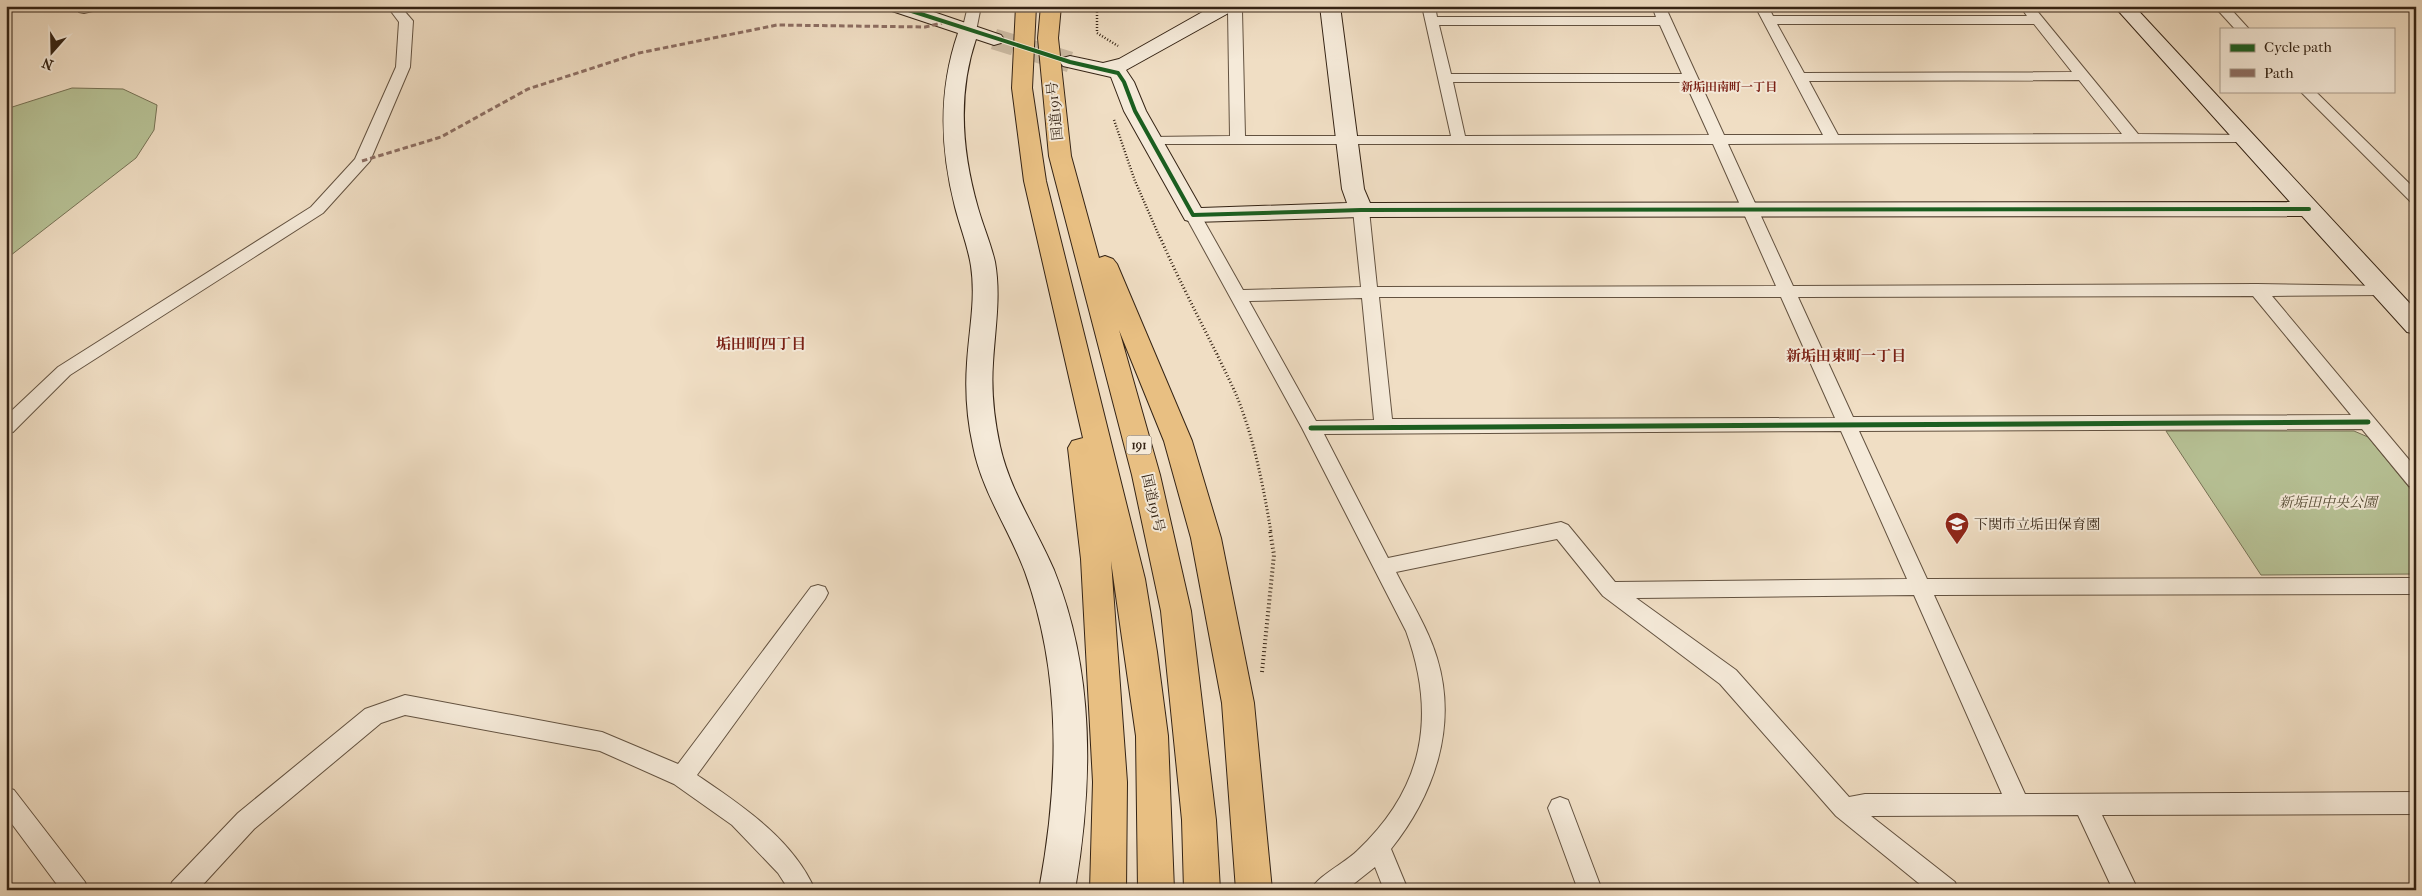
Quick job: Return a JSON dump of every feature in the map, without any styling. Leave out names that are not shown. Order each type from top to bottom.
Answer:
[{"type":"highway","name":"国道191号","points":[[1026,6],[1023,24],[1022,88],[1035,181],[1130,579],[1152,736],[1156,890]]},
{"type":"highway","name":"国道191号","points":[[1051,6],[1048,38],[1060,156],[1146,474],[1176,611],[1199,820],[1202,890]]},
{"type":"highway","points":[[1060,156],[1178,441],[1193,489],[1208,546],[1238,703],[1254,890]]},
{"type":"highway","points":[[1065,313],[1096,559],[1110,782],[1108,890]]},
{"type":"street","points":[[84,6],[84,9],[96,6]]},
{"type":"street","points":[[6,427],[64,371],[317,210],[362,161],[403,67],[406,21],[393,6]]},
{"type":"street","points":[[896,6],[979,25],[958,57],[952,109],[953,136],[959,179],[984,266],[987,316],[980,379],[987,450],[1000,495],[1038,568],[1052,606],[1066,666],[1071,756],[1062,868],[1057,890]]},
{"type":"street","points":[[1106,69],[1126,63],[1227,6]]},
{"type":"street","points":[[1232,6],[1235,11],[1239,122],[1236,141]]},
{"type":"street","points":[[1330,6],[1353,189],[1361,210],[1384,426]]},
{"type":"street","points":[[1428,6],[1459,140]]},
{"type":"street","points":[[1658,6],[2018,803]]},
{"type":"street","points":[[1761,6],[1833,139]]},
{"type":"street","points":[[2026,6],[2134,138]]},
{"type":"street","points":[[2123,6],[2416,326]]},
{"type":"street","points":[[2220,6],[2242,28]]},
{"type":"street","points":[[1768,20],[2037,20]]},
{"type":"street","points":[[1431,21],[1665,21]]},
{"type":"street","points":[[1070,62],[1118,73],[1124,82],[1135,111],[1171,172],[1310,428],[1425,651],[1432,685],[1434,728],[1431,751],[1416,792],[1407,810],[1377,848],[1352,872],[1323,890]]},
{"type":"street","points":[[1799,77],[2084,76]]},
{"type":"street","points":[[1444,78],[1691,78]]},
{"type":"street","points":[[2308,92],[2416,199]]},
{"type":"street","points":[[1151,141],[2244,138]]},
{"type":"street","points":[[1193,214],[1361,210],[2309,209]]},
{"type":"street","points":[[2257,289],[2416,481]]},
{"type":"street","points":[[1238,296],[1370,292],[2383,290]]},
{"type":"street","points":[[1310,428],[1384,426],[2368,422]]},
{"type":"street","points":[[1382,567],[1561,530],[1610,590],[1728,677],[1844,808],[1946,890]]},
{"type":"street","points":[[1610,590],[2416,586]]},
{"type":"street","points":[[682,777],[818,592]]},
{"type":"street","points":[[181,890],[246,821],[328,753],[374,716],[405,705],[602,742],[682,777],[740,816],[787,865],[803,890]]},
{"type":"street","points":[[6,797],[76,890]]},
{"type":"street","points":[[1844,808],[1865,805],[2018,803],[2416,803]]},
{"type":"street","points":[[2085,804],[2126,890]]},
{"type":"street","points":[[1560,808],[1590,890]]},
{"type":"street","points":[[1377,848],[1389,868],[1396,890]]},
{"type":"path","points":[[1098,6],[1097,33],[1122,48]]},
{"type":"path","points":[[1112,112],[1116,130],[1150,214],[1235,393],[1250,434],[1264,484],[1274,555],[1261,679]]},
{"type":"green space","points":[[72,88],[123,89],[157,105],[154,130],[136,158],[6,259],[6,109]]},
{"type":"green space","name":"新垢田中央公園","points":[[2166,431],[2354,431],[2368,437],[2416,496],[2416,574],[2261,575]]},
{"type":"tunnel","points":[[994,39],[1070,62]]},
{"type":"marked path","points":[[362,161],[441,137],[528,89],[639,53],[777,25],[925,27],[942,23]]},
{"type":"cycle path","points":[[896,6],[1070,62],[1118,73],[1124,82],[1135,111],[1171,172],[1193,215],[1361,210],[2309,209]]},
{"type":"cycle path","points":[[1311,428],[1384,426],[2368,422]]},
{"type":"place","name":"下関市立垢田保育園","points":[[1957,545]]},
{"type":"district","name":"新垢田南町一丁目","points":[[1729,87]]},
{"type":"district","name":"垢田町四丁目","points":[[761,344]]},
{"type":"district","name":"新垢田東町一丁目","points":[[1846,356]]}]
